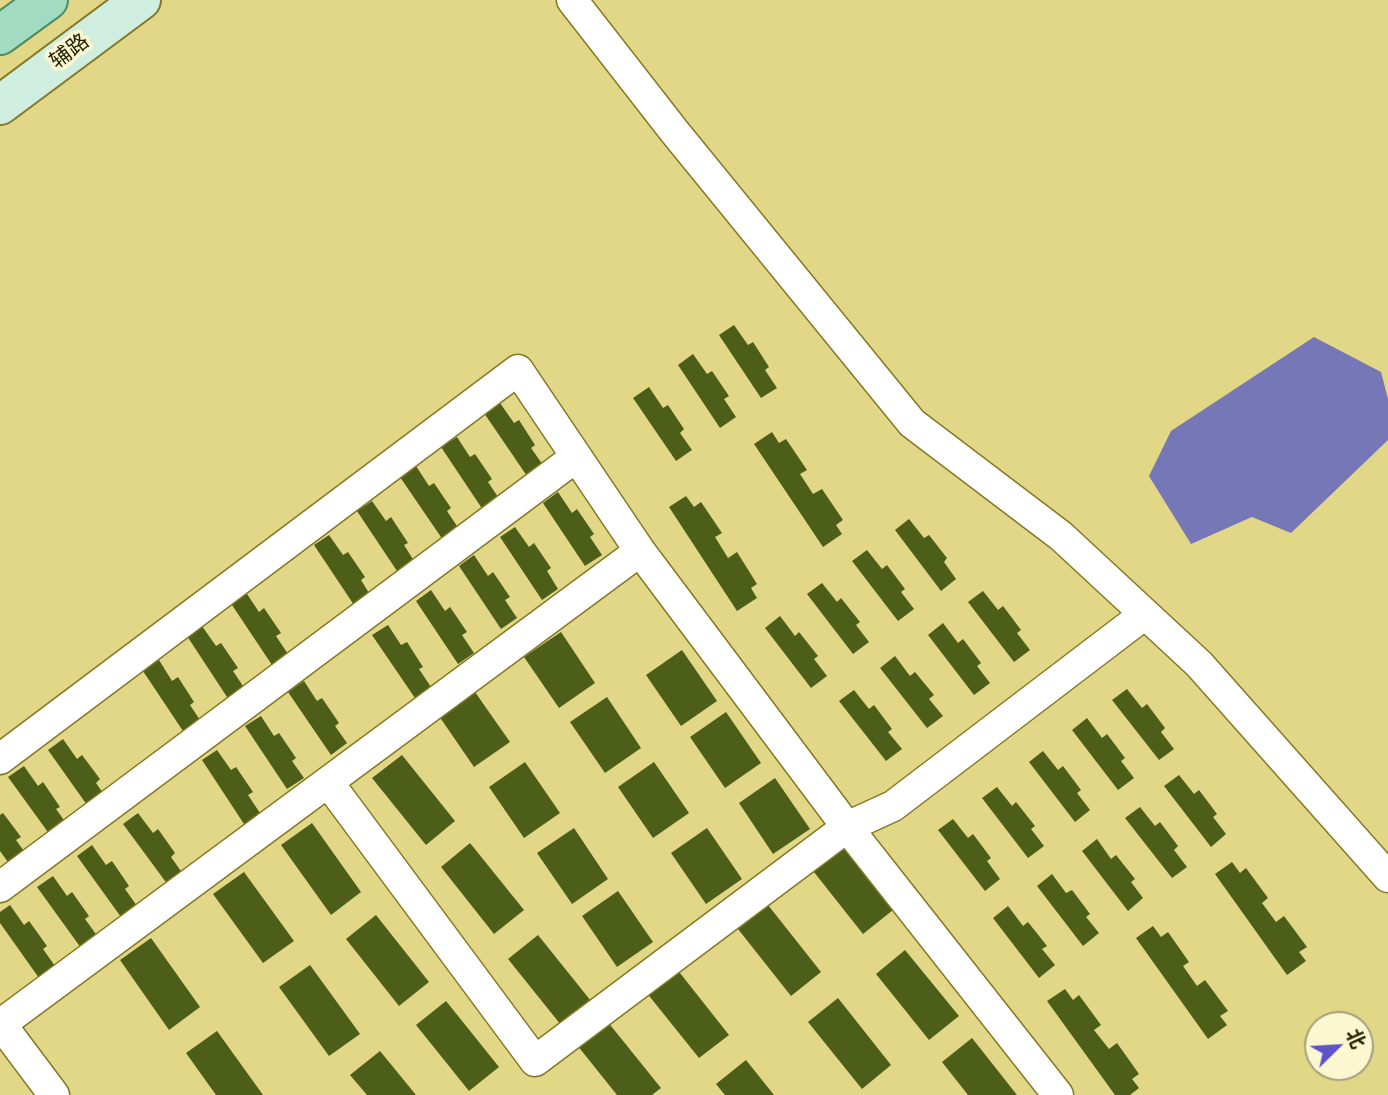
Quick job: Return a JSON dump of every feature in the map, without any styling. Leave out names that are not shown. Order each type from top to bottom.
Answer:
[{"type":"main road","points":[[0,35],[48,0]]},
{"type":"street","name":"辅路","points":[[0,105],[141,0]]},
{"type":"street","points":[[572,0],[674,131],[912,423],[1060,536],[1199,664],[1388,877]]},
{"type":"street","points":[[0,759],[518,370],[640,551],[847,827],[1059,1095]]},
{"type":"street","points":[[0,887],[576,457]]},
{"type":"street","points":[[54,1095],[0,1024],[640,551]]},
{"type":"street","points":[[328,782],[535,1061],[847,827],[892,806],[1145,614]]},
{"type":"water","points":[[1314,337],[1381,372],[1388,399],[1388,440],[1291,533],[1252,517],[1191,544],[1149,476],[1171,431]]},
{"type":"building","points":[[734,325],[748,345],[753,342],[769,367],[765,370],[777,388],[761,398],[719,335]]},
{"type":"building","points":[[693,354],[707,374],[712,371],[729,396],[724,399],[736,417],[720,428],[678,365]]},
{"type":"building","points":[[649,387],[663,408],[668,405],[684,429],[680,433],[692,450],[676,461],[633,398]]},
{"type":"building","points":[[500,403],[514,423],[519,420],[535,445],[531,448],[543,465],[527,476],[484,413]]},
{"type":"building","points":[[772,432],[779,443],[786,439],[807,470],[800,474],[813,494],[822,489],[843,520],[836,525],[842,534],[823,547],[754,444]]},
{"type":"building","points":[[457,437],[470,457],[475,454],[492,479],[488,482],[500,500],[483,510],[441,447]]},
{"type":"building","points":[[416,466],[429,486],[434,483],[451,508],[447,511],[459,529],[443,540],[400,477]]},
{"type":"building","points":[[558,492],[572,513],[577,509],[594,534],[590,537],[602,555],[585,566],[543,503]]},
{"type":"building","points":[[686,496],[694,507],[701,502],[722,533],[715,537],[728,558],[737,552],[757,584],[751,588],[757,598],[737,611],[669,507]]},
{"type":"building","points":[[372,501],[386,521],[391,517],[408,543],[404,545],[416,564],[399,574],[357,511]]},
{"type":"building","points":[[909,519],[924,538],[929,535],[947,558],[944,562],[956,579],[941,591],[895,530]]},
{"type":"building","points":[[515,527],[529,547],[534,543],[551,568],[547,571],[558,589],[542,600],[500,537]]},
{"type":"building","points":[[329,535],[343,555],[348,552],[365,577],[361,580],[372,598],[356,608],[314,545]]},
{"type":"building","points":[[867,550],[882,569],[887,565],[905,589],[901,592],[914,609],[898,621],[852,561]]},
{"type":"building","points":[[474,555],[488,576],[493,572],[510,597],[505,600],[517,618],[501,629],[459,566]]},
{"type":"building","points":[[822,583],[837,602],[841,598],[860,622],[856,625],[869,642],[853,654],[807,594]]},
{"type":"building","points":[[431,590],[445,611],[450,607],[467,632],[462,635],[474,653],[458,664],[416,601]]},
{"type":"building","points":[[245,591],[259,612],[264,608],[281,633],[276,636],[288,654],[272,665],[230,602]]},
{"type":"building","points":[[983,591],[998,610],[1003,606],[1021,630],[1017,633],[1030,650],[1014,662],[968,602]]},
{"type":"building","points":[[780,616],[795,636],[799,632],[818,656],[814,659],[827,676],[811,688],[765,628]]},
{"type":"building","points":[[943,623],[958,643],[963,639],[981,663],[977,666],[990,683],[974,695],[928,635]]},
{"type":"building","points":[[388,625],[401,645],[407,642],[423,667],[419,669],[431,687],[415,698],[372,635]]},
{"type":"building","points":[[202,626],[216,646],[221,643],[238,668],[233,671],[245,689],[229,700],[187,636]]},
{"type":"building","points":[[561,632],[595,683],[559,708],[524,657]]},
{"type":"building","points":[[682,650],[717,701],[681,726],[646,675]]},
{"type":"building","points":[[895,656],[910,676],[915,672],[934,695],[929,699],[943,716],[927,728],[880,668]]},
{"type":"building","points":[[159,660],[172,681],[178,677],[194,702],[190,705],[202,723],[185,734],[143,671]]},
{"type":"building","points":[[304,681],[317,701],[322,698],[339,723],[335,726],[347,743],[331,755],[288,692]]},
{"type":"building","points":[[1127,689],[1142,708],[1147,704],[1165,728],[1161,732],[1174,749],[1159,760],[1112,700]]},
{"type":"building","points":[[854,690],[869,709],[874,705],[892,729],[888,732],[902,749],[886,761],[839,701]]},
{"type":"building","points":[[475,692],[510,742],[474,767],[439,716]]},
{"type":"building","points":[[607,697],[641,748],[605,773],[570,722]]},
{"type":"building","points":[[726,712],[761,763],[725,788],[690,737]]},
{"type":"building","points":[[261,716],[274,736],[279,733],[296,758],[292,761],[304,778],[287,789],[245,726]]},
{"type":"building","points":[[1087,718],[1102,738],[1107,734],[1125,758],[1121,761],[1134,778],[1118,790],[1072,730]]},
{"type":"building","points":[[63,739],[77,759],[82,755],[100,779],[96,783],[108,800],[92,812],[48,750]]},
{"type":"building","points":[[217,750],[231,770],[236,767],[253,792],[248,795],[260,813],[244,824],[202,760]]},
{"type":"building","points":[[1043,751],[1058,770],[1063,766],[1081,790],[1077,793],[1090,810],[1075,822],[1029,762]]},
{"type":"building","points":[[402,755],[455,821],[426,845],[372,778]]},
{"type":"building","points":[[525,762],[560,813],[524,838],[489,787]]},
{"type":"building","points":[[654,762],[689,813],[653,838],[618,787]]},
{"type":"building","points":[[24,766],[38,786],[43,782],[60,807],[56,809],[69,827],[53,839],[8,777]]},
{"type":"building","points":[[1179,775],[1194,794],[1199,790],[1217,814],[1213,817],[1226,834],[1211,847],[1164,786]]},
{"type":"building","points":[[775,778],[810,829],[773,854],[739,803]]},
{"type":"building","points":[[997,787],[1012,806],[1016,802],[1035,826],[1031,829],[1044,846],[1028,858],[982,798]]},
{"type":"building","points":[[1140,807],[1155,826],[1160,822],[1178,846],[1174,850],[1187,867],[1172,878],[1125,818]]},
{"type":"building","points":[[3,813],[21,837],[16,840],[29,858],[13,869],[0,851],[0,815]]},
{"type":"building","points":[[138,813],[153,833],[158,829],[175,853],[171,857],[183,874],[168,885],[123,824]]},
{"type":"building","points":[[953,819],[968,838],[973,834],[991,858],[987,861],[1000,879],[985,891],[938,830]]},
{"type":"building","points":[[312,823],[361,892],[331,915],[281,845]]},
{"type":"building","points":[[574,828],[608,879],[572,904],[537,853]]},
{"type":"building","points":[[707,828],[742,879],[706,904],[671,853]]},
{"type":"building","points":[[1097,839],[1111,859],[1116,855],[1135,879],[1131,882],[1143,898],[1128,911],[1082,851]]},
{"type":"building","points":[[470,843],[524,910],[494,934],[441,867]]},
{"type":"building","points":[[840,843],[893,910],[863,934],[810,867]]},
{"type":"building","points":[[92,845],[106,865],[112,861],[129,886],[125,889],[137,906],[121,917],[77,856]]},
{"type":"building","points":[[1232,862],[1240,873],[1246,868],[1268,898],[1262,903],[1276,922],[1284,916],[1307,947],[1299,952],[1306,961],[1287,975],[1215,874]]},
{"type":"building","points":[[244,872],[294,941],[263,963],[213,894]]},
{"type":"building","points":[[1052,874],[1066,893],[1072,890],[1090,914],[1086,917],[1099,933],[1083,946],[1037,886]]},
{"type":"building","points":[[53,876],[67,896],[72,892],[89,916],[85,919],[98,937],[81,948],[37,887]]},
{"type":"building","points":[[618,891],[653,942],[617,967],[582,916]]},
{"type":"building","points":[[10,905],[24,925],[29,921],[47,946],[43,949],[55,966],[39,978],[0,923],[0,912]]},
{"type":"building","points":[[768,905],[821,972],[791,996],[738,929]]},
{"type":"building","points":[[1008,906],[1023,926],[1028,922],[1047,946],[1042,949],[1055,965],[1039,978],[993,918]]},
{"type":"building","points":[[376,915],[429,982],[399,1006],[346,939]]},
{"type":"building","points":[[1153,926],[1161,937],[1168,932],[1189,962],[1183,966],[1197,986],[1205,980],[1228,1011],[1220,1016],[1227,1025],[1208,1039],[1136,938]]},
{"type":"building","points":[[538,935],[591,1001],[561,1025],[508,959]]},
{"type":"building","points":[[151,938],[200,1007],[169,1030],[120,960]]},
{"type":"building","points":[[905,950],[959,1016],[929,1040],[876,974]]},
{"type":"building","points":[[310,965],[360,1034],[329,1056],[279,987]]},
{"type":"building","points":[[676,968],[729,1035],[699,1058],[646,992]]},
{"type":"building","points":[[1065,989],[1073,1000],[1079,995],[1101,1025],[1094,1030],[1109,1049],[1117,1043],[1139,1074],[1132,1079],[1139,1088],[1130,1095],[1115,1095],[1047,1001]]},
{"type":"building","points":[[838,998],[891,1065],[862,1089],[808,1022]]},
{"type":"building","points":[[446,1001],[499,1067],[469,1091],[416,1025]]},
{"type":"building","points":[[607,1021],[661,1088],[652,1095],[617,1095],[577,1045]]},
{"type":"building","points":[[217,1031],[263,1095],[216,1095],[186,1053]]},
{"type":"building","points":[[972,1038],[1017,1095],[968,1095],[942,1062]]},
{"type":"building","points":[[380,1051],[416,1095],[367,1095],[350,1075]]},
{"type":"building","points":[[746,1060],[774,1095],[725,1095],[716,1084]]}]
